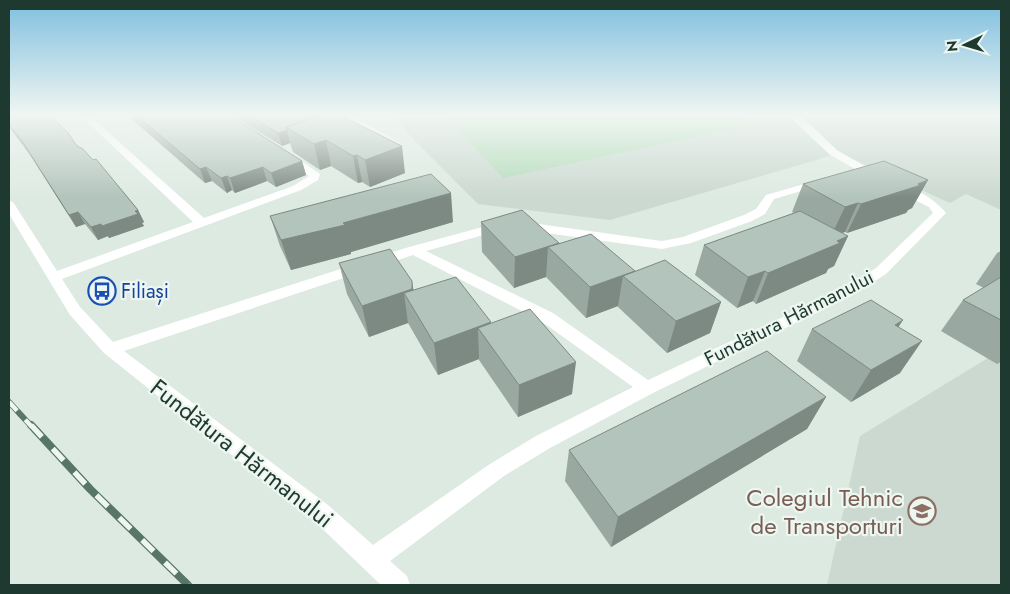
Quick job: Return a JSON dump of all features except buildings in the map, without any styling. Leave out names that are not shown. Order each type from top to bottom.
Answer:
[{"type":"street","points":[[114,143],[201,222]]},
{"type":"street","points":[[394,143],[398,145]]},
{"type":"street","name":"Fundătura Hărmanului","points":[[372,560],[497,470],[543,442],[647,388],[848,292],[881,271],[940,213],[933,204],[861,170],[821,143]]},
{"type":"street","points":[[53,277],[297,188],[314,178],[315,174],[311,170],[280,149]]},
{"type":"street","points":[[110,348],[414,250],[491,228],[516,225],[662,245],[673,243],[756,214],[761,211],[765,202],[770,197],[861,170]]},
{"type":"street","name":"Fundătura Hărmanului","points":[[9,205],[75,311],[110,348],[320,512],[398,585]]},
{"type":"street","points":[[414,250],[547,317],[647,388]]},
{"type":"shaded area","points":[[417,143],[1001,143],[1001,210],[966,194],[950,203],[837,152],[820,159],[610,220],[478,204]]},
{"type":"shaded area","name":"Colegiul Tehnic de Transporturi","points":[[1001,350],[1001,585],[827,585],[860,436]]},
{"type":"green space","points":[[470,143],[668,143],[503,178]]},
{"type":"railway","points":[[9,402],[32,427]]},
{"type":"railway","points":[[31,425],[90,489],[188,585]]},
{"type":"place","name":"Filiași","points":[[102,291]]},
{"type":"place","name":"Colegiul Tehnic de Transporturi","points":[[922,511]]}]
